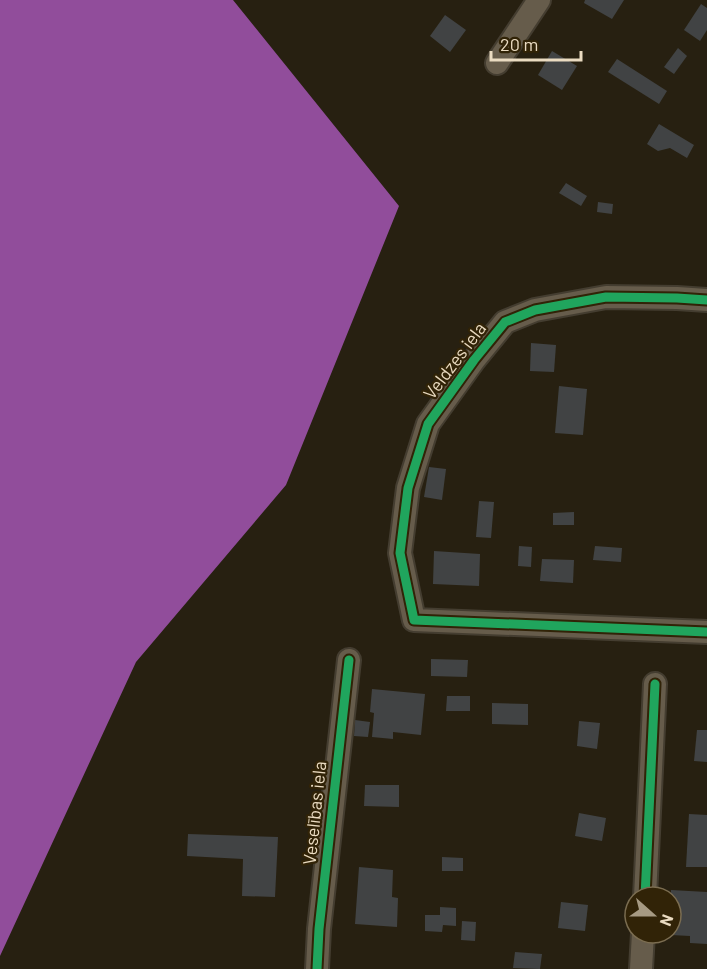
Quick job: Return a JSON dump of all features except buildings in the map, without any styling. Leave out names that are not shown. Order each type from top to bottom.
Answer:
[{"type":"street","points":[[497,63],[539,0]]},
{"type":"street","name":"Veldzes iela","points":[[707,300],[606,297],[535,310],[505,322],[474,360],[428,424],[408,488],[400,553],[414,620],[707,632]]},
{"type":"street","name":"Veselības iela","points":[[317,969],[319,929],[349,660]]},
{"type":"street","points":[[646,885],[655,684]]},
{"type":"street","points":[[641,969],[642,945]]},
{"type":"shaded area","points":[[0,0],[233,0],[399,206],[286,485],[136,662],[0,956]]},
{"type":"cycle path","points":[[707,300],[606,297],[535,310],[505,322],[474,360],[428,424],[408,488],[400,553],[414,620],[707,632]]},
{"type":"cycle path","points":[[317,969],[319,929],[349,660]]},
{"type":"cycle path","points":[[646,885],[655,684]]}]
